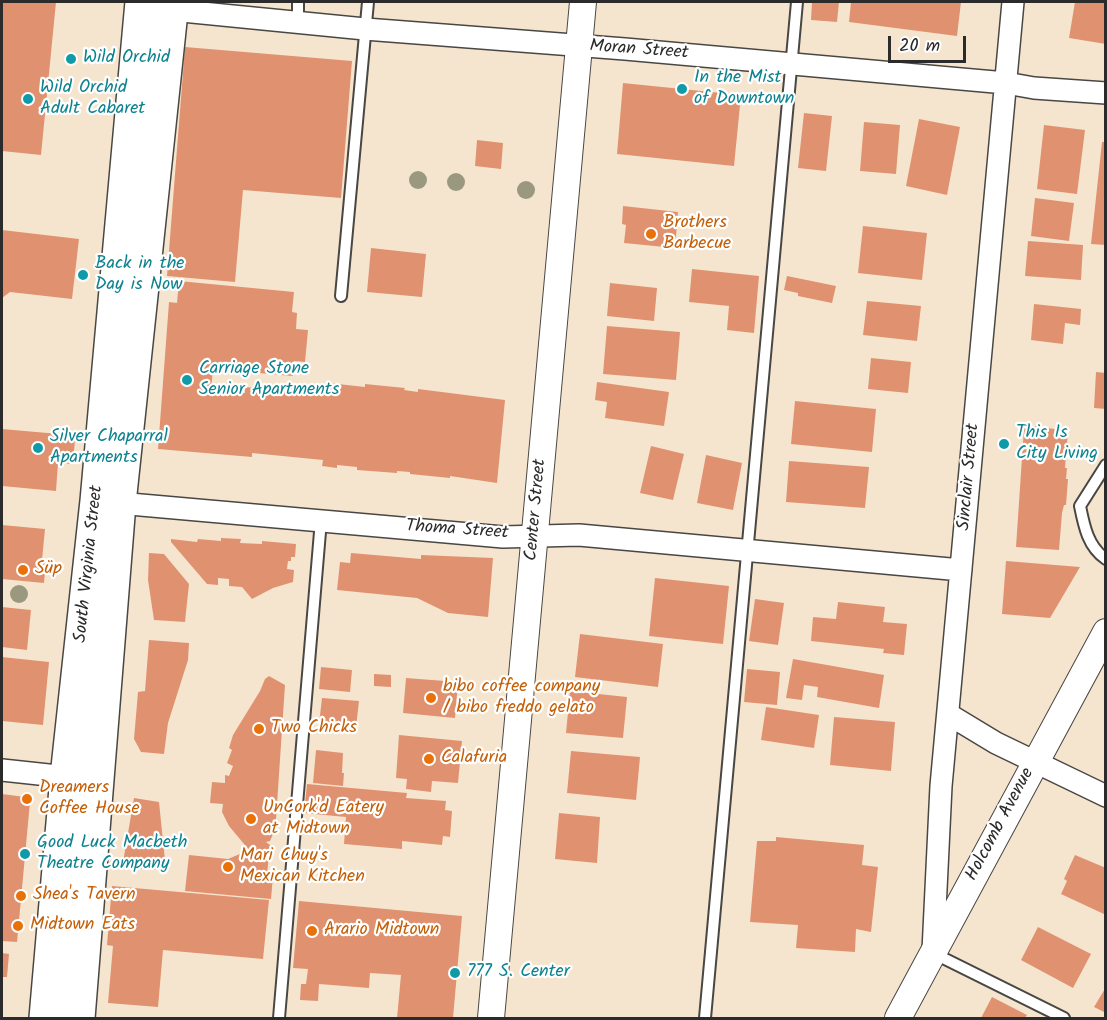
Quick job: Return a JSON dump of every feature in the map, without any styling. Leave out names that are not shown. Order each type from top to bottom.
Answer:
[{"type":"main road","name":"South Virginia Street","points":[[46,1018],[68,777],[108,502],[162,4]]},
{"type":"main road","name":"South Virginia Street","points":[[78,1018],[86,915],[108,502]]},
{"type":"main road","points":[[68,777],[78,783],[82,793],[75,882],[80,903],[86,915]]},
{"type":"main road","points":[[56,901],[65,922],[68,945],[62,1018]]},
{"type":"street","name":"Center Street","points":[[491,1018],[583,2]]},
{"type":"street","name":"Sinclair Street","points":[[933,953],[938,832],[1013,2]]},
{"type":"street","name":"Moran Street","points":[[162,4],[298,12],[365,29],[792,64],[1106,93]]},
{"type":"street","name":"Thoma Street","points":[[108,502],[503,537],[579,535],[961,570]]},
{"type":"street","name":"Holcomb Avenue","points":[[898,1018],[1106,633]]},
{"type":"street","points":[[948,714],[996,743],[1106,796]]},
{"type":"street","points":[[2,770],[68,777]]},
{"type":"lane","points":[[340,296],[368,2]]},
{"type":"lane","points":[[705,1018],[797,2]]},
{"type":"lane","points":[[1106,465],[1080,506],[1084,528],[1097,553],[1106,559]]},
{"type":"lane","points":[[279,1018],[321,520]]},
{"type":"lane","points":[[933,953],[1064,1018]]},
{"type":"building","name":"Wild Orchid Adult Cabaret","points":[[2,2],[56,2],[41,155],[2,151]]},
{"type":"building","points":[[812,2],[839,2],[837,22],[811,20]]},
{"type":"building","points":[[851,2],[961,2],[957,36],[849,22]]},
{"type":"building","points":[[1075,2],[1106,2],[1106,44],[1069,38]]},
{"type":"building","points":[[185,47],[352,61],[341,198],[243,190],[235,282],[167,276]]},
{"type":"building","points":[[623,83],[741,95],[734,166],[617,154]]},
{"type":"building","points":[[804,113],[832,116],[826,171],[798,168]]},
{"type":"building","points":[[919,119],[960,127],[947,195],[906,186]]},
{"type":"building","points":[[864,122],[900,125],[896,174],[860,171]]},
{"type":"building","points":[[1044,125],[1085,130],[1077,194],[1037,189]]},
{"type":"building","points":[[477,140],[503,143],[501,169],[475,166]]},
{"type":"building","points":[[1102,142],[1106,142],[1106,245],[1091,244]]},
{"type":"building","points":[[1035,198],[1074,203],[1069,241],[1031,236]]},
{"type":"building","name":"Brothers Barbecue","points":[[623,206],[678,212],[675,248],[624,243],[626,225],[622,224]]},
{"type":"building","points":[[863,226],[927,233],[922,280],[858,273]]},
{"type":"building","points":[[2,230],[79,239],[72,299],[10,292],[2,298]]},
{"type":"building","points":[[1028,241],[1083,245],[1081,280],[1025,276]]},
{"type":"building","points":[[371,248],[426,254],[422,297],[367,292]]},
{"type":"building","points":[[692,269],[759,276],[754,333],[727,330],[729,306],[689,302]]},
{"type":"building","points":[[787,276],[836,286],[832,303],[798,296],[798,293],[784,290]]},
{"type":"building","name":"Carriage Stone Senior Apartments","points":[[179,281],[294,292],[292,312],[297,313],[296,329],[308,330],[305,362],[294,361],[293,376],[213,369],[211,390],[245,393],[245,387],[287,391],[287,387],[328,391],[329,383],[365,387],[365,384],[405,388],[404,390],[418,392],[418,389],[505,400],[497,483],[450,476],[450,478],[410,474],[410,472],[357,470],[357,467],[337,465],[337,468],[322,466],[323,460],[252,453],[252,457],[158,449],[169,302],[177,303]]},
{"type":"building","points":[[610,283],[657,288],[654,321],[607,316]]},
{"type":"building","points":[[867,301],[921,306],[917,341],[863,335]]},
{"type":"building","points":[[1034,304],[1081,309],[1080,325],[1065,323],[1063,344],[1031,340]]},
{"type":"building","points":[[607,326],[680,332],[676,380],[603,374]]},
{"type":"building","points":[[871,358],[911,362],[908,393],[868,389]]},
{"type":"building","points":[[1096,372],[1106,373],[1106,409],[1094,408]]},
{"type":"building","points":[[597,382],[669,392],[664,426],[605,418],[607,402],[595,400]]},
{"type":"building","points":[[795,401],[876,409],[872,452],[791,444]]},
{"type":"building","points":[[1034,426],[1068,431],[1065,468],[1067,468],[1066,479],[1068,479],[1059,550],[1016,547],[1024,428],[1034,429]]},
{"type":"building","points":[[2,429],[59,434],[59,437],[75,439],[73,464],[58,463],[56,491],[2,486]]},
{"type":"building","points":[[651,446],[684,454],[673,500],[640,493]]},
{"type":"building","points":[[706,455],[742,463],[733,510],[697,503]]},
{"type":"building","points":[[789,461],[869,467],[865,508],[786,502]]},
{"type":"building","name":"Süp","points":[[2,525],[45,529],[42,560],[46,561],[44,583],[2,579]]},
{"type":"building","points":[[221,538],[241,539],[240,543],[262,544],[262,541],[296,544],[295,557],[291,557],[291,561],[288,561],[287,569],[294,570],[293,582],[273,588],[252,599],[242,587],[229,586],[229,579],[218,578],[218,585],[207,584],[171,542],[171,539],[197,542],[198,539],[221,541]]},
{"type":"building","points":[[149,553],[164,554],[189,584],[185,622],[154,620],[148,580]]},
{"type":"building","points":[[351,553],[421,559],[421,555],[493,558],[488,617],[448,613],[417,598],[337,590],[340,562],[350,563]]},
{"type":"building","points":[[1006,561],[1080,567],[1050,618],[1002,614]]},
{"type":"building","points":[[655,578],[729,586],[723,644],[649,636]]},
{"type":"building","points":[[755,599],[784,603],[778,645],[749,641]]},
{"type":"building","points":[[838,602],[885,607],[883,622],[907,624],[904,655],[883,653],[884,649],[811,641],[813,617],[836,619]]},
{"type":"building","points":[[2,607],[31,610],[27,650],[2,647]]},
{"type":"building","points":[[580,634],[663,644],[658,687],[575,677]]},
{"type":"building","points":[[149,640],[189,643],[188,660],[168,723],[164,754],[141,752],[134,739],[138,692],[145,691]]},
{"type":"building","points":[[2,657],[49,662],[43,725],[2,721]]},
{"type":"building","points":[[793,659],[884,675],[879,708],[817,697],[818,687],[804,685],[802,700],[786,698]]},
{"type":"building","points":[[321,667],[352,670],[350,692],[319,689]]},
{"type":"building","points":[[747,669],[780,672],[777,705],[744,702]]},
{"type":"building","points":[[374,674],[391,675],[391,687],[374,686]]},
{"type":"building","points":[[269,676],[285,685],[275,834],[270,841],[266,842],[270,845],[267,875],[273,876],[271,899],[185,891],[189,855],[228,859],[249,850],[229,826],[222,812],[223,804],[210,803],[212,782],[225,783],[225,775],[229,776],[233,766],[227,763],[232,750],[229,748],[233,735],[265,679]]},
{"type":"building","name":"bibo coffee company / bibo freddo gelato","points":[[406,678],[458,682],[455,718],[403,713]]},
{"type":"building","points":[[570,691],[627,697],[623,738],[566,733]]},
{"type":"building","points":[[322,698],[359,701],[356,727],[319,724]]},
{"type":"building","points":[[766,707],[819,715],[814,748],[761,740]]},
{"type":"building","points":[[834,717],[895,722],[891,771],[830,765]]},
{"type":"building","name":"Calafuria","points":[[399,735],[462,741],[458,783],[432,781],[431,792],[406,789],[407,779],[396,778]]},
{"type":"building","points":[[316,750],[343,753],[343,786],[313,783]]},
{"type":"building","points":[[571,751],[640,757],[636,800],[567,793]]},
{"type":"building","points":[[307,784],[407,793],[406,798],[446,801],[445,810],[452,811],[450,837],[443,836],[442,845],[402,841],[402,849],[344,844],[346,817],[304,813]]},
{"type":"building","points":[[2,794],[25,797],[30,802],[17,942],[2,941]]},
{"type":"building","points":[[134,798],[159,802],[166,870],[122,868]]},
{"type":"building","points":[[559,813],[600,817],[597,863],[555,859]]},
{"type":"building","points":[[776,837],[864,845],[862,865],[878,867],[871,932],[856,929],[855,952],[796,948],[798,925],[750,922],[757,841],[776,841]]},
{"type":"building","points":[[1075,855],[1106,868],[1106,915],[1061,894],[1067,881],[1064,879]]},
{"type":"building","points":[[112,886],[269,900],[263,959],[163,950],[158,1007],[108,1003],[113,946],[107,945]]},
{"type":"building","points":[[299,901],[462,916],[453,1018],[397,1018],[401,975],[370,973],[369,988],[319,984],[318,1001],[300,1000],[301,984],[306,984],[308,969],[293,968]]},
{"type":"building","points":[[1038,927],[1091,954],[1073,988],[1021,960]]},
{"type":"building","points":[[2,953],[9,954],[7,977],[2,977]]},
{"type":"building","points":[[1106,987],[1106,1013],[1094,1007]]},
{"type":"building","points":[[992,997],[1027,1015],[1025,1018],[981,1018]]},
{"type":"place","name":"Wild Orchid","points":[[71,59]]},
{"type":"place","name":"In the Mist of Downtown","points":[[682,89]]},
{"type":"place","name":"Wild Orchid Adult Cabaret","points":[[28,99]]},
{"type":"place","name":"Brothers Barbecue","points":[[651,234]]},
{"type":"place","name":"Back in the Day is Now","points":[[83,275]]},
{"type":"place","name":"Carriage Stone Senior Apartments","points":[[187,380]]},
{"type":"place","name":"This Is City Living","points":[[1004,444]]},
{"type":"place","name":"Silver Chaparral Apartments","points":[[38,448]]},
{"type":"place","name":"Süp","points":[[23,570]]},
{"type":"place","name":"bibo coffee company / bibo freddo gelato","points":[[431,698]]},
{"type":"place","name":"Two Chicks","points":[[259,729]]},
{"type":"place","name":"Calafuria","points":[[429,759]]},
{"type":"place","name":"Dreamers Coffee House","points":[[27,799]]},
{"type":"place","name":"UnCork'd Eatery at Midtown","points":[[251,819]]},
{"type":"place","name":"Good Luck Macbeth Theatre Company","points":[[25,854]]},
{"type":"place","name":"Mari Chuy's Mexican Kitchen","points":[[228,867]]},
{"type":"place","name":"Shea's Tavern","points":[[21,896]]},
{"type":"place","name":"Midtown Eats","points":[[18,926]]},
{"type":"place","name":"Arario Midtown","points":[[312,931]]},
{"type":"place","name":"777 S. Center","points":[[455,973]]}]
